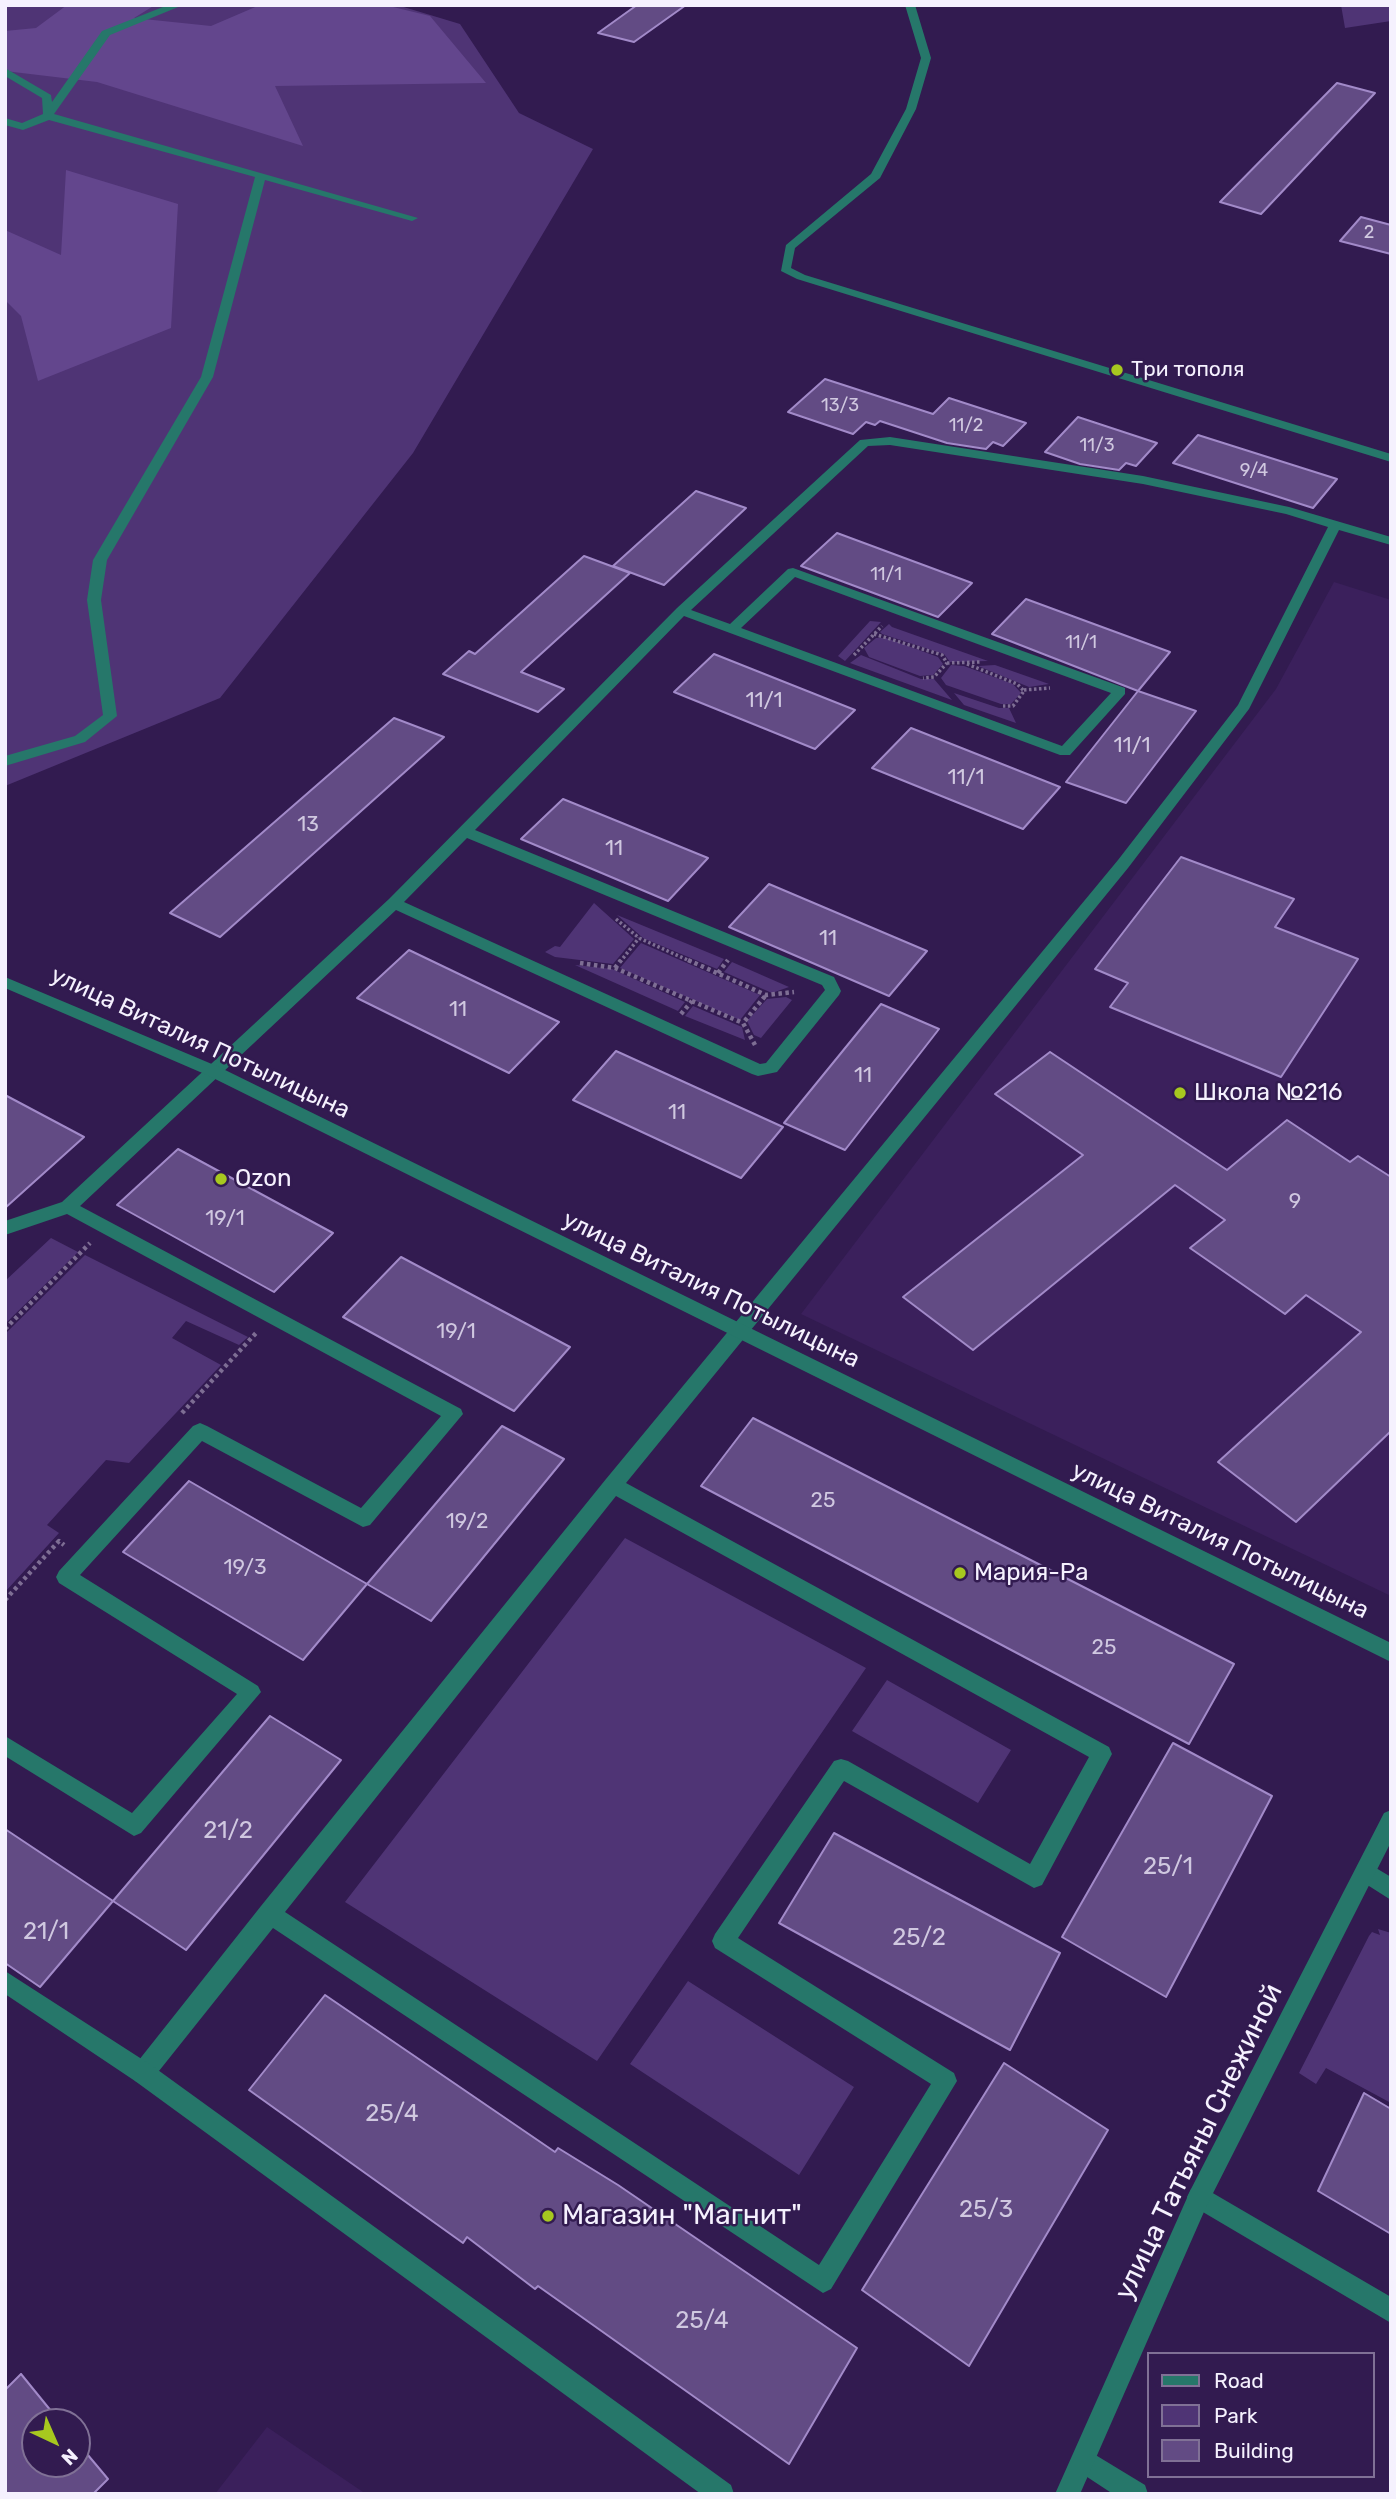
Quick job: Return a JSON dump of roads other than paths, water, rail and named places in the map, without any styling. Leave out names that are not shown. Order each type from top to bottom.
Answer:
[{"type":"street","points":[[5,121],[23,127],[48,116],[106,33],[178,5]]},
{"type":"street","points":[[910,5],[926,58],[911,109],[876,176],[790,247],[785,269],[801,277],[1391,458]]},
{"type":"street","points":[[5,71],[47,97],[48,116]]},
{"type":"street","points":[[48,116],[412,218]]},
{"type":"street","points":[[5,761],[80,739],[110,716],[93,600],[100,560],[207,377],[261,176]]},
{"type":"street","points":[[5,1228],[68,1207],[394,903],[682,611],[864,443],[890,441],[1143,481],[1336,523],[1391,541]]},
{"type":"street","points":[[143,2073],[613,1485],[1123,864],[1244,706],[1336,523]]},
{"type":"street","points":[[682,611],[1065,752],[1120,691],[793,572],[732,629]]},
{"type":"street","points":[[394,903],[758,1070],[769,1070],[834,988],[828,981],[466,832]]},
{"type":"street","name":"улица Виталия Потылицына","points":[[5,982],[213,1071],[1391,1653]]},
{"type":"street","points":[[5,1745],[134,1826],[251,1692],[65,1577],[200,1431],[363,1519],[454,1414],[68,1207]]},
{"type":"street","points":[[269,1913],[823,2281],[946,2081],[723,1941],[841,1768],[1034,1878],[1102,1754],[613,1485]]},
{"type":"street","name":"улица Татьяны Снежиной","points":[[1068,2494],[1199,2197],[1391,1820]]},
{"type":"street","points":[[1366,1872],[1391,1890]]},
{"type":"street","points":[[5,1980],[143,2073],[722,2494]]},
{"type":"street","points":[[1199,2197],[1391,2311]]},
{"type":"street","points":[[1084,2460],[1136,2494]]},
{"type":"place","name":"Три тополя","points":[[1117,370]]},
{"type":"place","name":"Школа №216","points":[[1180,1093]]},
{"type":"place","name":"Ozon","points":[[221,1179]]},
{"type":"place","name":"Мария-Ра","points":[[960,1573]]},
{"type":"place","name":"Магазин \"Магнит\"","points":[[548,2216]]}]
